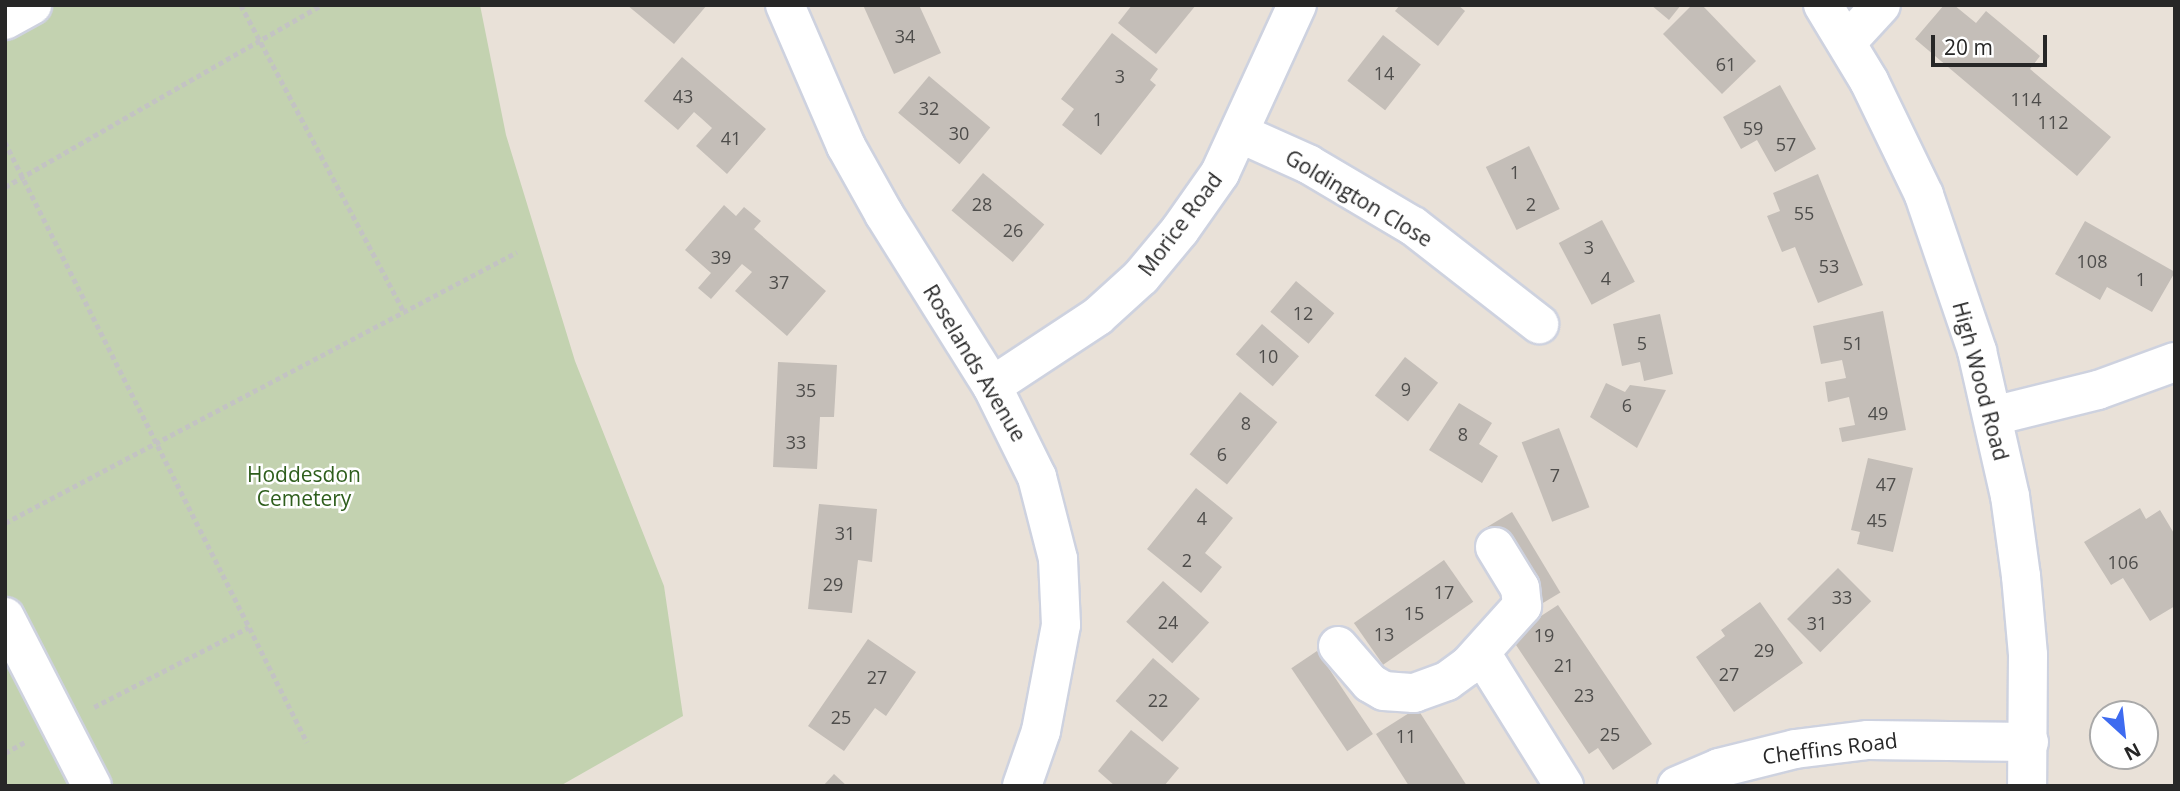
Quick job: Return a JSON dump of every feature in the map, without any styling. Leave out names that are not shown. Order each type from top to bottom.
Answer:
[{"type":"street","points":[[5,20],[32,5]]},
{"type":"street","name":"Roselands Avenue","points":[[785,5],[846,146],[884,214],[992,386],[1037,477],[1058,559],[1061,597],[1055,675],[1022,786]]},
{"type":"street","name":"Morice Road","points":[[992,386],[1098,316],[1141,277],[1220,173],[1297,5]]},
{"type":"street","name":"High Wood Road","points":[[1823,5],[1847,42],[1924,195],[1978,351],[1993,416],[2021,576],[2028,655],[2027,786]]},
{"type":"street","points":[[1847,42],[1881,5]]},
{"type":"street","name":"Goldington Close","points":[[1239,133],[1308,164],[1413,226],[1539,324]]},
{"type":"street","points":[[1993,416],[2098,390],[2175,362]]},
{"type":"street","points":[[1338,646],[1370,683],[1397,693],[1447,681],[1481,653],[1516,616],[1524,598],[1495,547]]},
{"type":"street","points":[[5,617],[92,786]]},
{"type":"street","points":[[1481,653],[1564,786]]},
{"type":"street","name":"Cheffins Road","points":[[1677,786],[1752,758],[1795,749],[1868,740],[2029,741]]},
{"type":"path","points":[[241,5],[404,312]]},
{"type":"path","points":[[5,187],[321,5]]},
{"type":"path","points":[[5,142],[155,446],[307,742]]},
{"type":"path","points":[[5,523],[155,446],[517,252]]},
{"type":"path","points":[[5,753],[248,627]]},
{"type":"green space","name":"Hoddesdon Cemetery","points":[[5,5],[480,5],[506,135],[575,361],[664,586],[683,716],[560,786],[5,786]]},
{"type":"building","points":[[627,5],[707,5],[674,44]]},
{"type":"building","points":[[863,5],[919,5],[941,53],[894,74]]},
{"type":"building","points":[[1132,5],[1196,5],[1156,54],[1118,23]]},
{"type":"building","points":[[1400,5],[1458,5],[1465,11],[1438,46],[1395,11]]},
{"type":"building","points":[[1651,5],[1681,5],[1669,20]]},
{"type":"building","points":[[1692,5],[1702,5],[1756,61],[1722,94],[1663,34]]},
{"type":"building","points":[[1944,5],[1954,5],[1976,23],[1986,11],[2040,56],[2030,69],[2111,137],[2077,176],[1915,39]]},
{"type":"building","points":[[1112,33],[1158,69],[1150,80],[1156,85],[1101,155],[1062,125],[1074,109],[1061,99]]},
{"type":"building","points":[[1383,35],[1421,65],[1385,110],[1347,81]]},
{"type":"building","points":[[682,57],[766,129],[727,174],[696,146],[712,128],[701,118],[694,112],[678,130],[644,101]]},
{"type":"building","points":[[929,76],[990,127],[959,164],[898,113]]},
{"type":"building","points":[[1780,85],[1816,149],[1775,172],[1757,140],[1741,149],[1723,117]]},
{"type":"building","points":[[1529,146],[1560,209],[1517,230],[1486,167]]},
{"type":"building","points":[[983,173],[1044,224],[1013,262],[952,211]]},
{"type":"building","points":[[1818,174],[1863,285],[1818,303],[1795,247],[1782,252],[1767,216],[1780,211],[1773,193]]},
{"type":"building","points":[[724,205],[736,216],[744,207],[761,221],[754,229],[826,291],[787,336],[735,291],[752,272],[742,264],[711,299],[698,288],[711,273],[685,250]]},
{"type":"building","points":[[1602,220],[1635,282],[1592,305],[1559,243]]},
{"type":"building","points":[[2085,221],[2175,272],[2152,312],[2107,287],[2100,300],[2055,274]]},
{"type":"building","points":[[1296,281],[1334,313],[1309,344],[1270,312]]},
{"type":"building","points":[[1883,311],[1906,430],[1842,442],[1839,428],[1855,425],[1849,397],[1828,402],[1825,382],[1846,378],[1842,360],[1821,364],[1813,326]]},
{"type":"building","points":[[1660,314],[1673,374],[1644,381],[1640,362],[1622,366],[1613,324]]},
{"type":"building","points":[[1262,324],[1299,356],[1273,386],[1236,354]]},
{"type":"building","points":[[1405,357],[1438,383],[1408,421],[1375,396]]},
{"type":"building","points":[[778,362],[837,365],[834,417],[820,417],[817,469],[773,467]]},
{"type":"building","points":[[1606,383],[1625,392],[1630,385],[1666,390],[1637,448],[1590,417]]},
{"type":"building","points":[[1240,392],[1277,422],[1227,484],[1190,454]]},
{"type":"building","points":[[1459,403],[1492,423],[1479,444],[1498,456],[1482,483],[1429,450]]},
{"type":"building","points":[[1559,428],[1589,507],[1552,522],[1522,442]]},
{"type":"building","points":[[1868,458],[1913,468],[1893,552],[1857,544],[1860,532],[1851,530]]},
{"type":"building","points":[[1196,488],[1233,518],[1205,553],[1222,567],[1201,593],[1147,549]]},
{"type":"building","points":[[819,504],[877,509],[872,562],[858,560],[852,613],[808,609]]},
{"type":"building","points":[[2140,508],[2146,519],[2160,510],[2175,535],[2175,606],[2150,621],[2123,578],[2111,585],[2084,542]]},
{"type":"building","points":[[1512,512],[1560,593],[1532,610],[1484,529]]},
{"type":"building","points":[[1444,560],[1473,602],[1383,665],[1354,623]]},
{"type":"building","points":[[1838,568],[1871,601],[1820,652],[1787,619]]},
{"type":"building","points":[[1163,581],[1209,622],[1172,663],[1126,622]]},
{"type":"building","points":[[1760,602],[1803,663],[1734,712],[1696,657],[1725,636],[1721,630]]},
{"type":"building","points":[[1558,605],[1652,744],[1613,770],[1598,748],[1589,754],[1510,636]]},
{"type":"building","points":[[868,639],[916,672],[886,716],[875,708],[844,751],[808,726]]},
{"type":"building","points":[[1317,651],[1373,734],[1347,751],[1291,668]]},
{"type":"building","points":[[1153,658],[1200,699],[1162,742],[1116,701]]},
{"type":"building","points":[[1417,708],[1467,786],[1409,786],[1376,734]]},
{"type":"building","points":[[1131,730],[1179,768],[1164,786],[1115,786],[1098,771]]},
{"type":"building","points":[[834,774],[847,786],[823,786]]}]
